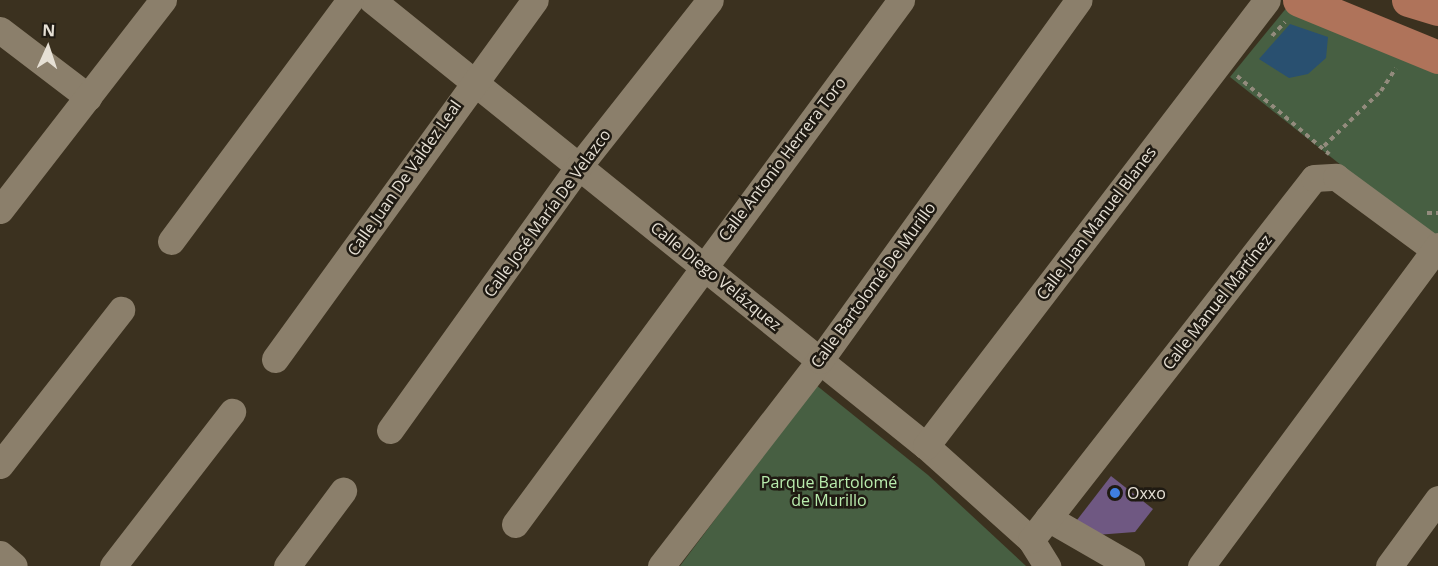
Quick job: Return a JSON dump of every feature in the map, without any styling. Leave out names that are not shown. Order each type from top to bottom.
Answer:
[{"type":"main road","points":[[1408,0],[1438,9]]},
{"type":"main road","points":[[1294,8],[1438,57]]},
{"type":"street","points":[[0,210],[163,0]]},
{"type":"street","points":[[171,241],[350,0]]},
{"type":"street","name":"Calle Diego Velázquez","points":[[372,0],[926,446],[1030,540],[1047,566]]},
{"type":"street","name":"Calle Juan De Valdez Leal","points":[[275,359],[473,81],[535,0]]},
{"type":"street","name":"Calle José María De Velazco","points":[[390,430],[579,166],[710,0]]},
{"type":"street","name":"Calle Antonio Herrera Toro","points":[[515,524],[702,265],[902,0]]},
{"type":"street","name":"Calle Bartolomé De Murillo","points":[[661,566],[820,360],[1079,0]]},
{"type":"street","name":"Calle Juan Manuel Blanes","points":[[926,446],[1267,0]]},
{"type":"street","points":[[0,30],[88,97]]},
{"type":"street","name":"Calle Manuel Martínez","points":[[1030,540],[1314,178],[1336,177],[1437,248]]},
{"type":"street","points":[[1201,566],[1437,248]]},
{"type":"street","points":[[0,465],[121,310]]},
{"type":"street","points":[[113,566],[232,412]]},
{"type":"street","points":[[286,566],[343,491]]},
{"type":"street","points":[[1389,566],[1438,499]]},
{"type":"street","points":[[1048,518],[1131,566]]},
{"type":"street","points":[[0,554],[14,566]]},
{"type":"path","points":[[1267,42],[1294,8]]},
{"type":"path","points":[[1324,146],[1381,91],[1406,46]]},
{"type":"path","points":[[1237,75],[1245,67]]},
{"type":"green space","points":[[1288,6],[1438,69],[1438,233],[1433,238],[1230,77]]},
{"type":"green space","name":"Parque Bartolomé de Murillo","points":[[816,385],[928,475],[1026,566],[680,566]]},
{"type":"water","points":[[1290,24],[1328,37],[1326,58],[1308,74],[1289,78],[1259,59]]},
{"type":"building","name":"Oxxo","points":[[1111,476],[1153,509],[1135,532],[1096,535],[1077,520]]},
{"type":"place","name":"Oxxo","points":[[1115,493]]}]
